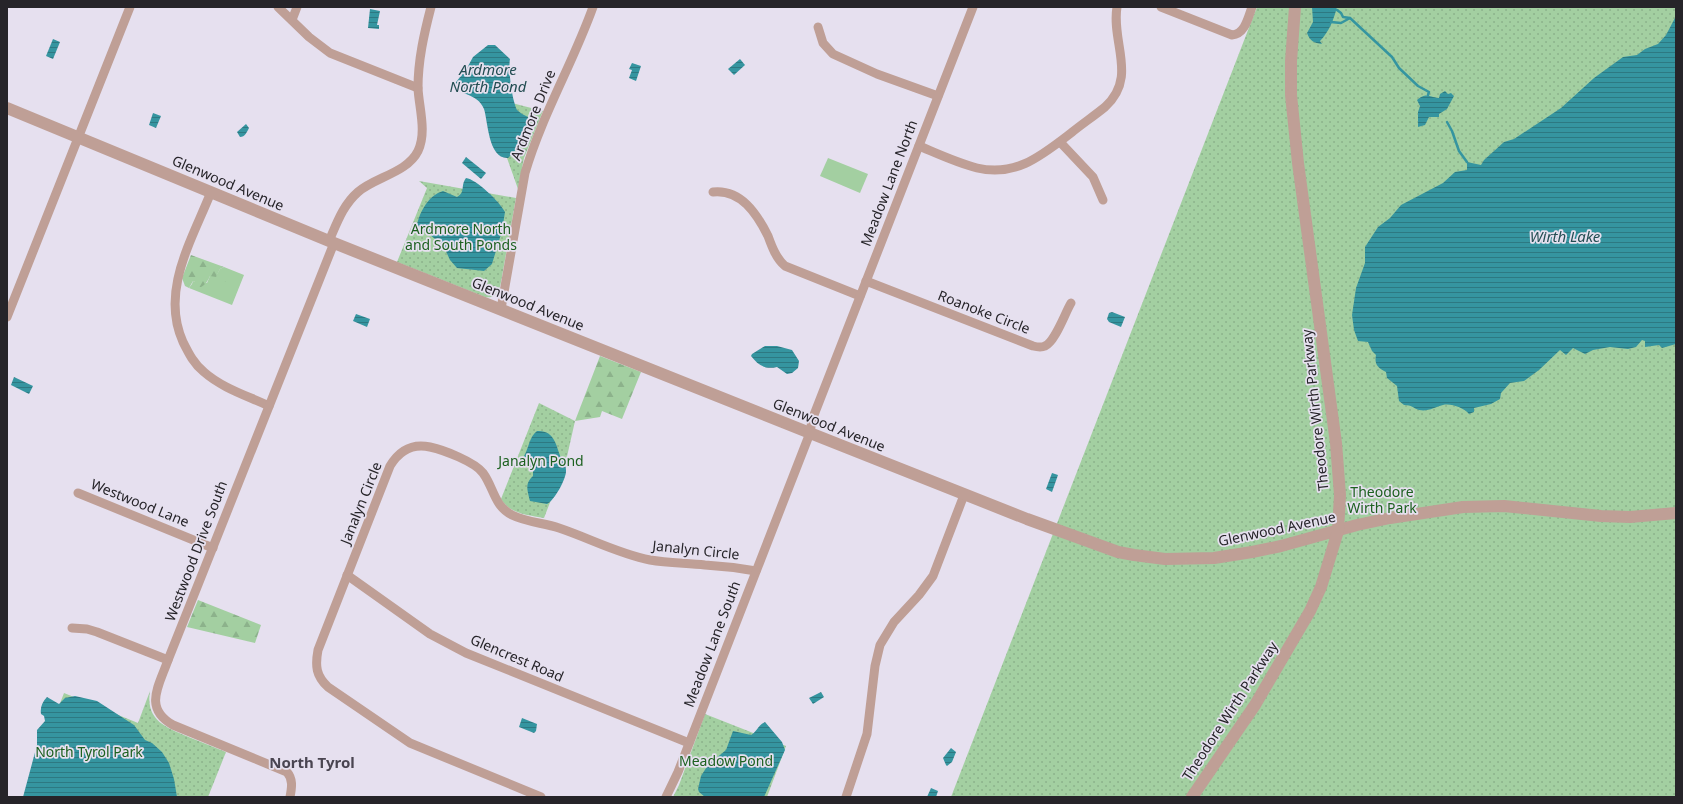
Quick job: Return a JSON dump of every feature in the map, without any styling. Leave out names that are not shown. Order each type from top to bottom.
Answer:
[{"type":"street","points":[[7,317],[130,7]]},
{"type":"street","points":[[278,7],[320,46],[330,53],[418,88]]},
{"type":"street","points":[[292,20],[297,7]]},
{"type":"street","name":"Westwood Drive South","points":[[290,797],[292,782],[287,772],[173,725],[161,717],[155,706],[156,694],[168,660],[269,406],[344,209],[359,191],[403,166],[418,151],[422,131],[418,88],[422,42],[431,7]]},
{"type":"street","name":"Ardmore Drive","points":[[502,309],[525,172],[543,122],[586,26],[592,7]]},
{"type":"street","name":"Meadow Lane North","points":[[860,296],[973,7]]},
{"type":"street","points":[[919,146],[976,168],[1003,170],[1017,168],[1032,161],[1060,142],[1111,102],[1119,88],[1122,63],[1116,7]]},
{"type":"street","points":[[1160,7],[1228,34],[1237,34],[1244,28],[1252,7]]},
{"type":"street","name":"Theodore Wirth Parkway","points":[[1192,797],[1255,706],[1310,612],[1321,587],[1338,531],[1340,495],[1336,443],[1294,129],[1291,61],[1295,7]]},
{"type":"street","points":[[818,27],[823,43],[833,54],[877,74],[938,96]]},
{"type":"street","name":"Glenwood Avenue","points":[[7,108],[331,242],[964,494],[1095,545],[1118,552],[1149,558],[1214,558],[1252,552],[1390,518],[1463,507],[1504,506],[1571,514],[1630,517],[1676,513]]},
{"type":"street","points":[[1060,142],[1093,177],[1103,200]]},
{"type":"street","points":[[211,192],[177,278],[174,303],[177,324],[180,335],[190,356],[204,372],[224,385],[269,406]]},
{"type":"street","points":[[713,192],[726,192],[739,198],[749,207],[764,227],[779,260],[785,266],[860,296],[812,420],[810,433]]},
{"type":"street","name":"Roanoke Circle","points":[[866,281],[1033,346],[1039,347],[1045,346],[1052,340],[1071,303]]},
{"type":"street","name":"Meadow Lane South","points":[[666,797],[689,743],[810,433]]},
{"type":"street","name":"Janalyn Circle","points":[[541,797],[410,744],[321,680],[317,673],[316,665],[318,650],[390,466],[399,454],[412,446],[422,445],[441,450],[464,460],[478,468],[486,477],[498,504],[504,510],[517,517],[558,527],[626,553],[651,560],[756,571]]},
{"type":"street","name":"Westwood Lane","points":[[78,493],[213,548]]},
{"type":"street","points":[[846,797],[867,734],[875,666],[880,645],[894,622],[919,596],[932,576],[964,494]]},
{"type":"street","name":"Glencrest Road","points":[[347,575],[430,634],[466,653],[689,743]]},
{"type":"street","points":[[72,628],[87,629],[97,632],[168,660]]},
{"type":"green space","name":"Theodore Wirth Park","points":[[1257,7],[1676,7],[1676,797],[951,797]]},
{"type":"green space","name":"Ardmore North and South Ponds","points":[[485,96],[543,111],[524,158],[518,189]]},
{"type":"green space","points":[[828,158],[868,174],[860,193],[820,176]]},
{"type":"green space","name":"Ardmore North and South Ponds","points":[[419,181],[516,198],[501,282],[495,296],[485,297],[397,262],[427,188]]},
{"type":"green space","points":[[191,255],[224,267],[220,269],[216,277],[210,276],[202,287],[197,289],[195,287],[195,282],[193,281],[189,288],[185,286],[182,278]]},
{"type":"green space","points":[[224,267],[244,275],[232,305],[189,288],[193,281],[207,283],[210,276],[216,276],[220,269]]},
{"type":"green space","points":[[225,272],[229,272],[231,273],[231,281],[225,282],[222,279],[222,275]]},
{"type":"green space","points":[[600,356],[641,372],[622,419],[602,411],[600,417],[575,421]]},
{"type":"green space","name":"Janalyn Pond","points":[[539,403],[575,421],[566,461],[544,518],[514,511],[501,499]]},
{"type":"green space","points":[[198,600],[261,625],[255,643],[187,627]]},
{"type":"green space","name":"North Tyrol Park","points":[[150,691],[149,702],[151,710],[160,722],[174,731],[226,752],[208,797],[24,797],[64,693],[138,723]]},
{"type":"green space","name":"Meadow Pond","points":[[705,714],[786,746],[767,797],[673,797],[679,785]]},
{"type":"water","points":[[1312,7],[1337,7],[1331,25],[1320,41],[1322,44],[1313,41],[1309,38],[1307,33],[1313,22]]},
{"type":"water","points":[[370,9],[380,11],[377,25],[379,25],[379,29],[368,28]]},
{"type":"water","name":"Wirth Lake","points":[[1676,16],[1676,344],[1662,348],[1659,345],[1645,347],[1645,341],[1642,340],[1636,347],[1628,349],[1610,347],[1593,350],[1585,354],[1573,348],[1566,355],[1560,350],[1539,370],[1524,381],[1510,383],[1501,393],[1500,399],[1491,404],[1474,408],[1474,412],[1469,414],[1461,408],[1453,405],[1443,405],[1428,410],[1419,410],[1404,405],[1399,401],[1397,386],[1387,378],[1386,372],[1377,365],[1376,355],[1372,351],[1368,342],[1358,341],[1354,330],[1352,315],[1356,288],[1365,263],[1365,247],[1378,227],[1390,218],[1401,205],[1443,183],[1455,172],[1467,170],[1467,162],[1481,165],[1484,160],[1504,142],[1514,139],[1561,108],[1594,78],[1623,57],[1637,55],[1645,49],[1658,44],[1666,35]]},
{"type":"water","points":[[53,39],[60,42],[53,59],[46,56]]},
{"type":"water","name":"Ardmore North Pond","points":[[488,45],[495,45],[510,59],[510,77],[515,105],[518,111],[528,117],[525,134],[516,150],[508,158],[501,157],[493,146],[484,109],[481,104],[472,97],[455,89],[453,86],[467,68],[473,57]]},
{"type":"water","points":[[740,59],[745,65],[734,75],[728,69]]},
{"type":"water","points":[[632,63],[641,66],[636,81],[629,78],[632,70],[629,69]]},
{"type":"water","points":[[1445,91],[1454,96],[1447,109],[1439,114],[1439,117],[1429,117],[1425,125],[1418,127],[1418,112],[1420,106],[1417,100],[1423,96],[1439,98],[1440,94]]},
{"type":"water","points":[[153,113],[161,116],[156,128],[149,125]]},
{"type":"water","points":[[246,124],[249,128],[247,133],[240,137],[237,132]]},
{"type":"water","points":[[466,157],[486,173],[481,179],[462,163]]},
{"type":"water","points":[[466,178],[476,182],[498,203],[505,212],[502,231],[492,264],[484,271],[457,268],[450,260],[443,245],[417,225],[420,214],[433,196],[443,191],[457,197],[462,191]]},
{"type":"water","points":[[1112,312],[1125,317],[1121,327],[1109,322],[1107,319],[1109,313]]},
{"type":"water","points":[[356,314],[370,319],[367,327],[353,321]]},
{"type":"water","points":[[765,346],[777,346],[792,350],[799,361],[798,368],[792,373],[787,374],[777,367],[769,368],[756,362],[751,356],[752,354]]},
{"type":"water","points":[[14,377],[33,386],[29,394],[11,385]]},
{"type":"water","name":"Janalyn Pond","points":[[537,431],[543,431],[551,436],[566,468],[566,474],[560,489],[553,499],[547,504],[530,501],[528,491],[528,482],[533,476],[533,470],[524,456],[532,436]]},
{"type":"water","points":[[1052,473],[1058,475],[1052,492],[1046,489]]},
{"type":"water","points":[[821,692],[824,697],[813,704],[809,698]]},
{"type":"water","name":"North Tyrol Park","points":[[75,696],[97,701],[134,725],[145,740],[152,743],[162,752],[169,763],[174,779],[177,797],[23,797],[37,745],[37,730],[45,721],[44,716],[41,714],[41,707],[43,703],[47,697],[59,704],[65,698]]},
{"type":"water","points":[[522,718],[537,724],[536,731],[534,733],[519,727]]},
{"type":"water","name":"Meadow Pond","points":[[765,722],[782,742],[785,750],[764,797],[705,797],[699,792],[698,789],[701,776],[708,765],[726,750],[733,731],[751,735],[760,725]]},
{"type":"water","points":[[951,748],[956,752],[952,762],[947,766],[943,758]]},
{"type":"water","points":[[931,788],[938,791],[936,797],[927,797]]},
{"type":"waterway","points":[[1337,10],[1343,17],[1350,18]]},
{"type":"waterway","points":[[1331,22],[1341,23],[1350,18],[1392,57],[1399,68],[1418,86],[1429,92],[1428,95]]},
{"type":"waterway","points":[[1447,122],[1459,151],[1467,162]]},
{"type":"district","name":"North Tyrol","points":[[312,763]]}]
